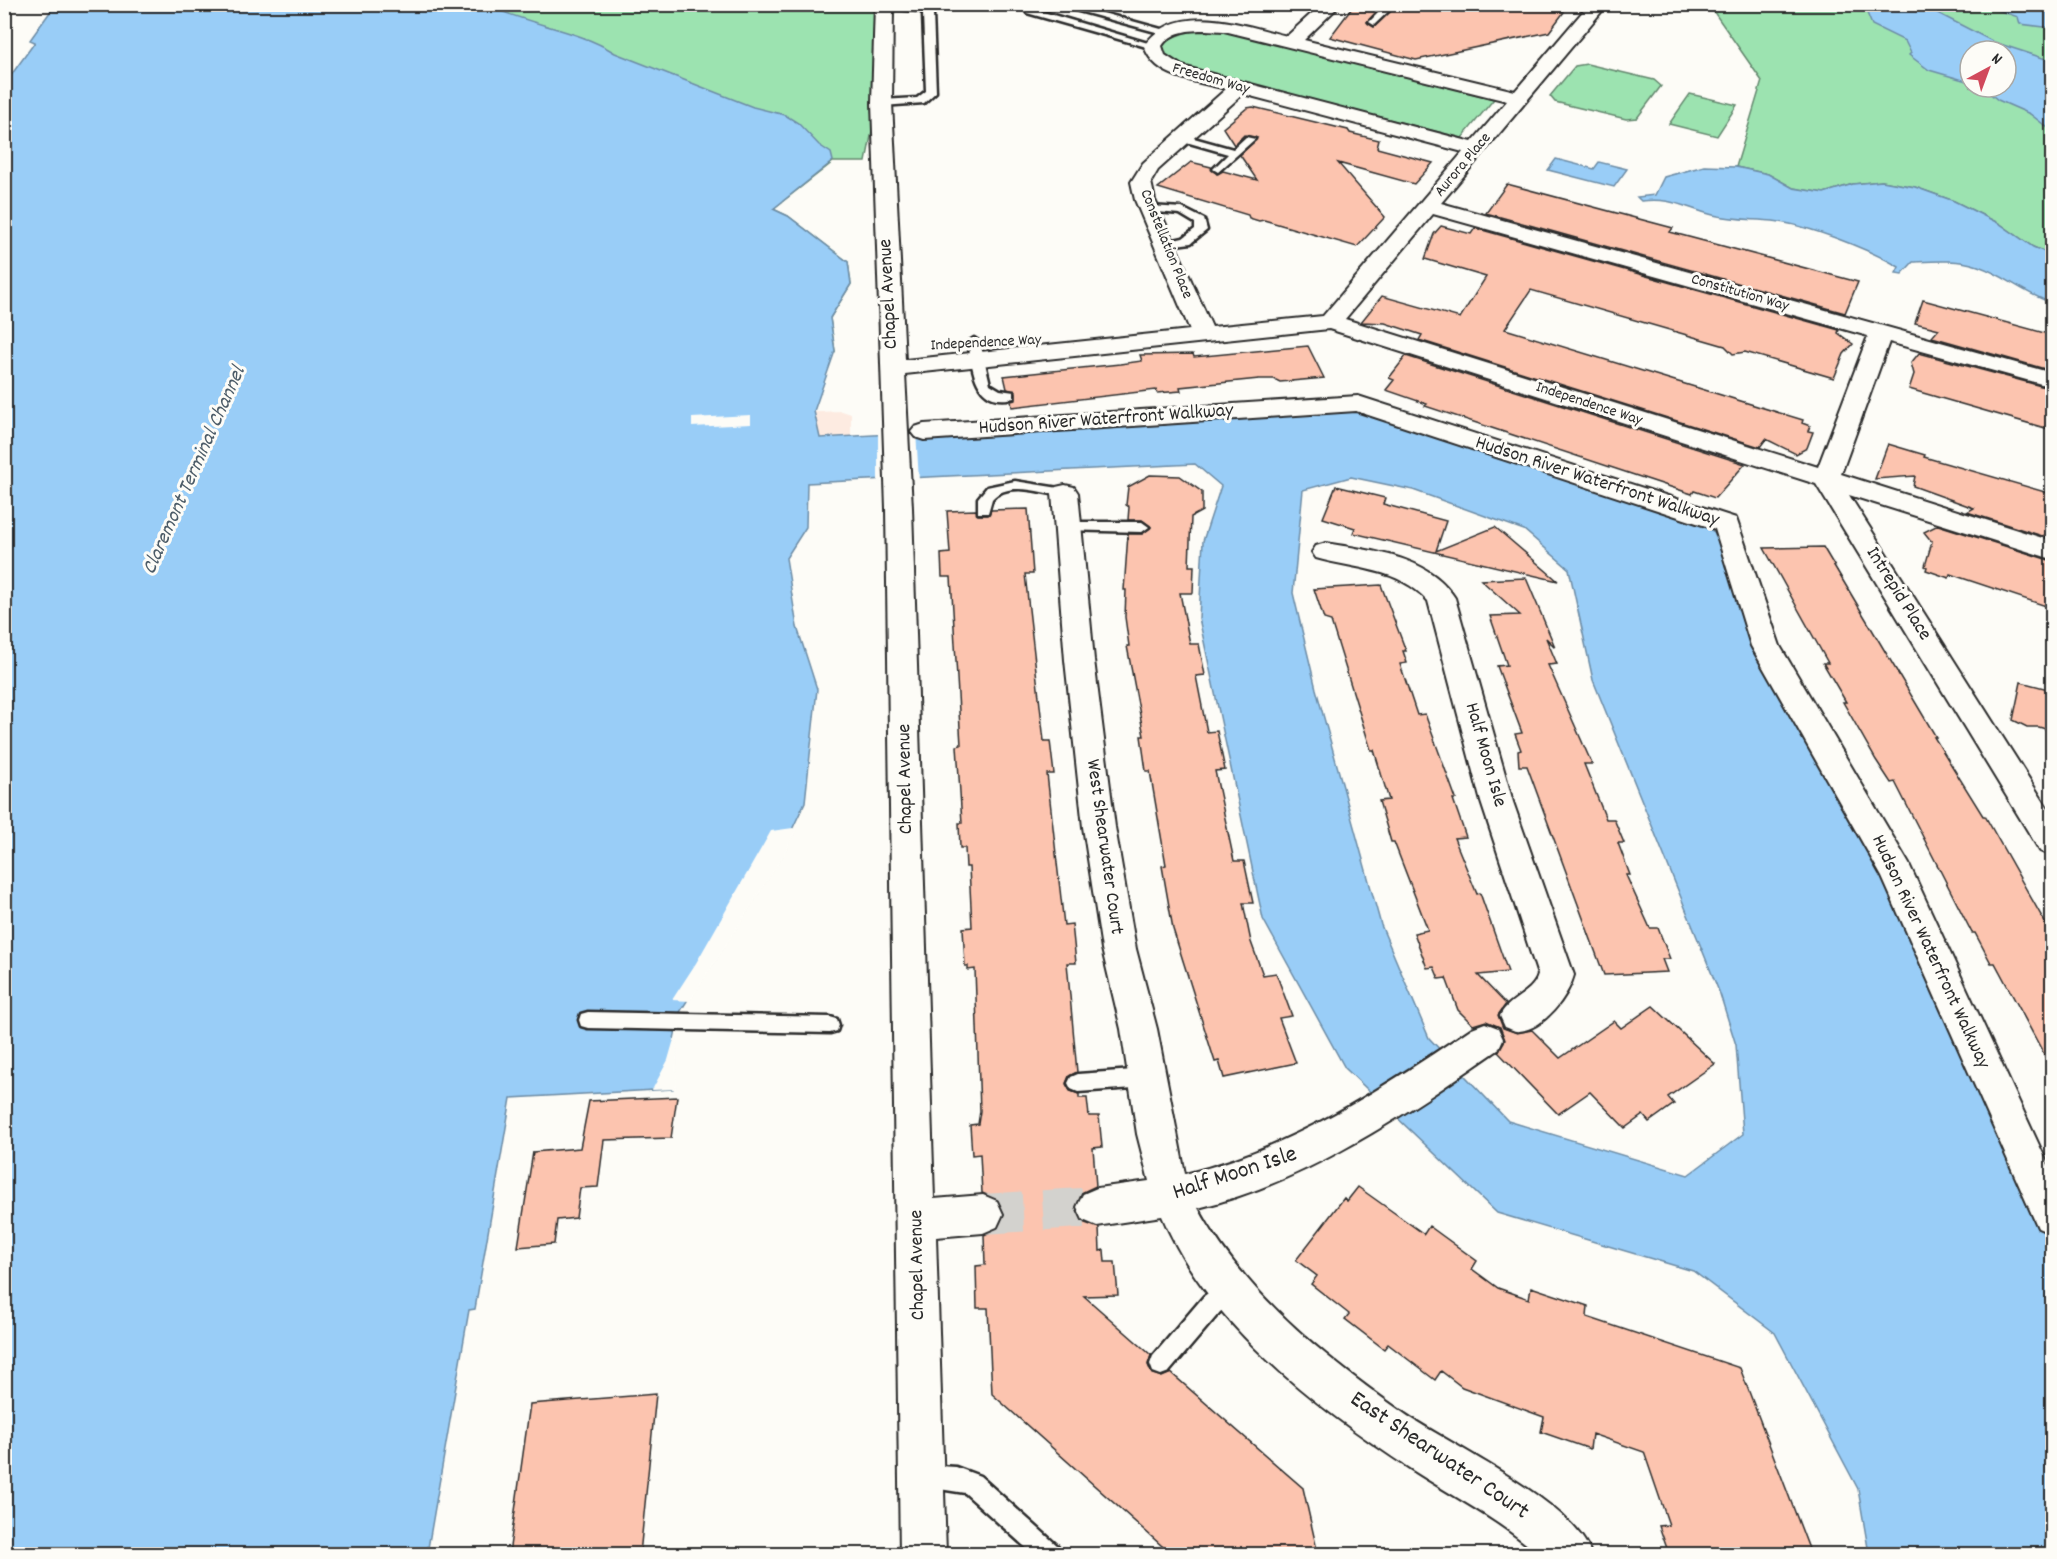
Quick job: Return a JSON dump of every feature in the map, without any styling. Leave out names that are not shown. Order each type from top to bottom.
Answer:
[{"type":"street","points":[[1292,41],[1334,4]]},
{"type":"street","name":"Chapel Avenue","points":[[884,5],[882,103],[892,359],[910,432],[898,484],[917,1218],[923,1554]]},
{"type":"street","name":"Aurora Place","points":[[1330,322],[1519,98],[1590,6]]},
{"type":"street","name":"Freedom Way","points":[[1476,149],[1170,68],[1157,58],[1153,46],[1156,40],[1167,32],[1184,27],[1216,25],[1292,41],[1519,98]]},
{"type":"street","name":"Constellation Place","points":[[1203,334],[1141,187],[1143,177],[1150,167],[1239,87]]},
{"type":"street","name":"Constitution Way","points":[[1428,206],[2052,380]]},
{"type":"street","name":"Independence Way","points":[[892,359],[976,350],[1116,343],[1330,322],[2052,550]]},
{"type":"street","points":[[1826,479],[1881,332]]},
{"type":"street","name":"Hudson River Waterfront Walkway","points":[[910,432],[1174,417],[1358,403],[1726,524],[1766,646],[1897,873],[2052,1215]]},
{"type":"street","name":"Intrepid Place","points":[[1826,479],[2038,795],[2052,842]]},
{"type":"street","name":"West Shearwater Court","points":[[1065,493],[1079,671],[1110,900],[1161,1150],[1173,1195]]},
{"type":"street","name":"Half Moon Isle","points":[[1326,552],[1406,572],[1429,584],[1441,598],[1497,802],[1556,975],[1554,986],[1547,995],[1518,1016]]},
{"type":"street","name":"Half Moon Isle","points":[[1097,1207],[1173,1195],[1261,1170],[1291,1158],[1377,1109],[1475,1046]]},
{"type":"street","name":"East Shearwater Court","points":[[1173,1195],[1197,1243],[1230,1289],[1282,1342],[1332,1384],[1435,1460],[1526,1513],[1546,1530],[1568,1554]]},
{"type":"street","points":[[917,1218],[983,1214]]},
{"type":"lane","points":[[1026,4],[1030,11],[1153,46]]},
{"type":"lane","points":[[1057,4],[1167,32]]},
{"type":"lane","points":[[1365,4],[1389,7]]},
{"type":"lane","points":[[882,103],[920,101],[931,92],[928,13],[922,8],[884,5]]},
{"type":"lane","points":[[1374,22],[1389,7]]},
{"type":"lane","points":[[1103,32],[1118,20]]},
{"type":"lane","points":[[1183,138],[1235,153]]},
{"type":"lane","points":[[1218,169],[1250,139]]},
{"type":"lane","points":[[1150,210],[1182,211],[1200,220],[1201,230],[1194,238],[1165,245]]},
{"type":"lane","points":[[976,350],[986,391],[995,395],[1009,395]]},
{"type":"lane","points":[[983,510],[984,501],[991,493],[1010,484],[1065,493]]},
{"type":"lane","points":[[1068,527],[1142,527]]},
{"type":"lane","points":[[588,1020],[830,1025]]},
{"type":"lane","points":[[1078,1083],[1148,1078]]},
{"type":"lane","points":[[1161,1364],[1212,1304],[1230,1289]]},
{"type":"lane","points":[[921,1477],[956,1479],[972,1484],[1050,1554]]},
{"type":"shaded area","points":[[842,411],[851,414],[851,437],[783,439],[751,415]]},
{"type":"green space","points":[[236,5],[896,5],[866,162],[833,162],[773,209],[788,216],[848,262],[851,284],[830,318],[835,351]]},
{"type":"green space","points":[[1709,5],[2052,5],[2052,255],[2033,247],[2000,224],[1954,201],[1915,187],[1882,181],[1853,184],[1824,193],[1793,188],[1768,174],[1736,167],[1762,81]]},
{"type":"green space","points":[[1223,29],[1494,99],[1462,138],[1185,67],[1162,54],[1163,43],[1178,35],[1199,30]]},
{"type":"green space","points":[[1587,64],[1654,80],[1661,86],[1637,118],[1626,119],[1555,102],[1550,96],[1575,66]]},
{"type":"green space","points":[[1690,94],[1737,105],[1717,136],[1669,124]]},
{"type":"water","name":"Claremont Terminal Channel","points":[[55,5],[487,5],[519,18],[585,38],[615,53],[753,107],[785,115],[798,123],[819,145],[831,153],[833,161],[773,209],[788,216],[848,262],[851,284],[830,318],[835,351],[814,411],[820,438],[1352,408],[1701,524],[1716,533],[1756,645],[1901,912],[2052,1248],[2052,1554],[1869,1554],[1858,1489],[1775,1333],[1693,1271],[1497,1213],[1345,1068],[1263,919],[1199,618],[1203,541],[1221,486],[1195,464],[807,483],[806,527],[786,558],[797,627],[817,689],[805,802],[782,851],[680,1012],[674,1039],[673,1089],[511,1098],[475,1309],[469,1310],[427,1554],[5,1554],[4,85],[35,42],[30,40]],"holes":[[[1351,477],[1413,490],[1524,530],[1569,569],[1593,680],[1720,994],[1736,1045],[1743,1134],[1688,1175],[1508,1121],[1429,1038],[1381,925],[1316,689],[1293,593],[1303,490]]]},
{"type":"water","points":[[1855,5],[1922,5],[1988,39],[1958,39],[1958,78],[1929,70],[1909,55],[1911,53],[1905,41],[1872,25],[1867,13]]},
{"type":"water","points":[[1983,5],[2052,5],[2052,28],[2020,24],[2018,17]]},
{"type":"water","points":[[2018,50],[2052,61],[2052,131],[2030,114],[1998,100],[2018,99]]},
{"type":"water","points":[[1556,159],[1594,169],[1599,162],[1627,169],[1614,187],[1548,170]]},
{"type":"water","points":[[1704,166],[1736,167],[1768,174],[1793,188],[1824,193],[1853,184],[1882,181],[1915,187],[1954,201],[2000,224],[2033,247],[2052,255],[2052,303],[1978,266],[1946,261],[1913,262],[1902,274],[1896,273],[1899,267],[1886,260],[1803,227],[1773,221],[1720,217],[1670,202],[1641,201],[1637,197],[1655,195],[1664,177]]},
{"type":"pier","points":[[751,415],[751,424],[692,427],[692,418]]},
{"type":"pier","points":[[916,431],[919,481],[878,482],[878,433]]},
{"type":"pier","points":[[793,828],[796,830],[785,853],[690,1001],[672,1000],[696,963],[771,831]]},
{"type":"pier","points":[[674,1039],[677,1040],[676,1089],[652,1090],[668,1060]]},
{"type":"building","points":[[1355,4],[1376,12],[1367,22],[1374,27],[1398,4],[1529,4],[1564,12],[1549,32],[1416,60],[1330,37]]},
{"type":"building","points":[[1253,107],[1348,130],[1350,133],[1379,140],[1377,148],[1433,163],[1414,184],[1338,163],[1385,217],[1357,247],[1264,220],[1259,221],[1249,218],[1248,215],[1158,188],[1191,162],[1211,167],[1217,174],[1223,171],[1257,180],[1240,155],[1257,138],[1244,135],[1234,145],[1223,128],[1247,108]]},
{"type":"building","points":[[1507,184],[1673,228],[1670,232],[1858,282],[1845,313],[1486,213]]},
{"type":"building","points":[[1441,226],[1471,234],[1475,228],[1839,330],[1838,333],[1853,344],[1844,354],[1834,378],[1745,352],[1733,354],[1725,346],[1531,290],[1505,329],[1803,420],[1802,423],[1810,426],[1808,431],[1813,432],[1807,448],[1796,454],[1766,439],[1760,447],[1419,340],[1422,335],[1385,323],[1361,322],[1382,296],[1460,318],[1486,277],[1425,259],[1434,234]]},
{"type":"building","points":[[1923,300],[2052,335],[2052,371],[1932,337],[1939,329],[1915,323]]},
{"type":"building","points":[[1308,346],[1324,378],[1280,382],[1274,379],[1259,379],[1180,387],[1181,391],[1157,393],[1156,390],[1012,407],[1011,401],[1016,400],[1016,392],[1007,389],[1004,376],[1142,361],[1140,355],[1193,354],[1194,357]]},
{"type":"building","points":[[1919,353],[2052,389],[2052,430],[1909,389],[1914,374],[1911,363]]},
{"type":"building","points":[[1406,356],[1745,464],[1715,498],[1694,491],[1692,494],[1425,406],[1427,404],[1386,390],[1394,380],[1389,378]]},
{"type":"building","points":[[1888,444],[1925,455],[1924,457],[2052,494],[2052,539],[1967,512],[1974,508],[1913,486],[1915,476],[1875,479]]},
{"type":"building","points":[[1150,475],[1180,476],[1202,492],[1202,511],[1191,517],[1189,566],[1194,566],[1193,593],[1180,593],[1190,644],[1199,644],[1205,675],[1196,676],[1207,732],[1217,731],[1225,770],[1215,771],[1234,861],[1244,861],[1253,903],[1243,903],[1251,942],[1263,975],[1276,973],[1292,1016],[1279,1018],[1296,1063],[1224,1078],[1219,1061],[1215,1062],[1173,929],[1162,866],[1166,865],[1150,771],[1146,771],[1141,736],[1144,736],[1127,646],[1129,646],[1125,617],[1126,590],[1124,590],[1128,534],[1142,534],[1151,527],[1142,520],[1128,520],[1129,507],[1126,505],[1128,487]]},
{"type":"building","points":[[1336,486],[1385,498],[1383,504],[1446,521],[1436,551],[1495,527],[1558,581],[1353,533],[1355,528],[1323,518]]},
{"type":"building","points":[[1028,509],[1033,574],[1025,574],[1044,741],[1050,741],[1054,774],[1047,774],[1064,925],[1072,924],[1076,963],[1067,963],[1077,1072],[1069,1076],[1066,1084],[1070,1091],[1079,1094],[1079,1098],[1087,1098],[1089,1116],[1099,1116],[1102,1147],[1093,1148],[1096,1186],[1081,1193],[1075,1208],[1082,1222],[1099,1228],[1100,1251],[1104,1250],[1105,1262],[1115,1262],[1118,1295],[1084,1296],[1151,1355],[1148,1365],[1152,1374],[1162,1377],[1171,1373],[1303,1488],[1318,1554],[1171,1554],[992,1394],[988,1308],[977,1308],[976,1266],[985,1265],[984,1235],[999,1228],[1005,1213],[998,1199],[982,1193],[980,1154],[972,1155],[970,1125],[978,1124],[980,1111],[975,969],[968,970],[968,966],[965,966],[963,928],[972,927],[969,867],[966,867],[965,848],[960,848],[959,823],[962,823],[957,746],[961,745],[951,577],[942,577],[941,554],[950,553],[947,511],[976,510],[978,515],[988,515],[991,510]]},
{"type":"building","points":[[1938,525],[2052,561],[2052,608],[1950,574],[1949,578],[1926,570],[1925,566],[1932,542],[1924,532]]},
{"type":"building","points":[[1823,547],[1936,737],[1934,737],[1985,816],[2052,935],[2052,1069],[1995,963],[1991,963],[1975,933],[1972,933],[1895,782],[1891,783],[1876,760],[1843,702],[1846,702],[1823,663],[1828,663],[1764,548]]},
{"type":"building","points":[[1526,578],[1555,647],[1546,638],[1557,664],[1548,665],[1592,764],[1584,764],[1606,819],[1614,819],[1624,843],[1618,843],[1630,875],[1626,875],[1650,928],[1658,928],[1670,959],[1662,959],[1667,972],[1604,975],[1527,766],[1519,766],[1518,751],[1521,750],[1515,734],[1522,733],[1497,666],[1507,665],[1490,616],[1520,615],[1481,580]]},
{"type":"building","points":[[1381,585],[1406,651],[1403,651],[1407,663],[1400,664],[1417,715],[1425,714],[1456,799],[1453,799],[1466,837],[1454,838],[1477,894],[1480,893],[1508,972],[1478,975],[1506,1004],[1498,1015],[1503,1028],[1517,1033],[1532,1030],[1560,1058],[1614,1021],[1621,1028],[1653,1006],[1715,1064],[1668,1097],[1674,1104],[1649,1122],[1643,1115],[1625,1128],[1590,1092],[1558,1114],[1498,1052],[1505,1040],[1500,1027],[1486,1021],[1473,1025],[1458,1010],[1446,978],[1439,979],[1434,967],[1427,968],[1414,933],[1428,930],[1394,842],[1391,842],[1379,801],[1389,800],[1374,750],[1371,750],[1331,621],[1324,619],[1314,589]]},
{"type":"building","points":[[2021,682],[2052,690],[2052,731],[2039,727],[2027,727],[2013,720]]},
{"type":"building","points":[[677,1097],[671,1138],[604,1140],[598,1187],[580,1188],[576,1218],[557,1220],[554,1244],[518,1247],[533,1152],[580,1148],[589,1101]]},
{"type":"building","points":[[1358,1187],[1424,1234],[1429,1226],[1477,1261],[1472,1269],[1498,1288],[1529,1299],[1531,1287],[1588,1306],[1587,1317],[1740,1368],[1811,1554],[1669,1554],[1659,1526],[1669,1525],[1644,1452],[1592,1434],[1590,1449],[1541,1432],[1544,1417],[1462,1387],[1441,1371],[1435,1380],[1388,1344],[1384,1349],[1345,1319],[1349,1314],[1311,1284],[1317,1276],[1296,1260],[1344,1198],[1347,1201]]},
{"type":"building","points":[[656,1394],[640,1554],[509,1554],[530,1404]]},
{"type":"tunnel","points":[[983,1214],[1097,1207]]}]
